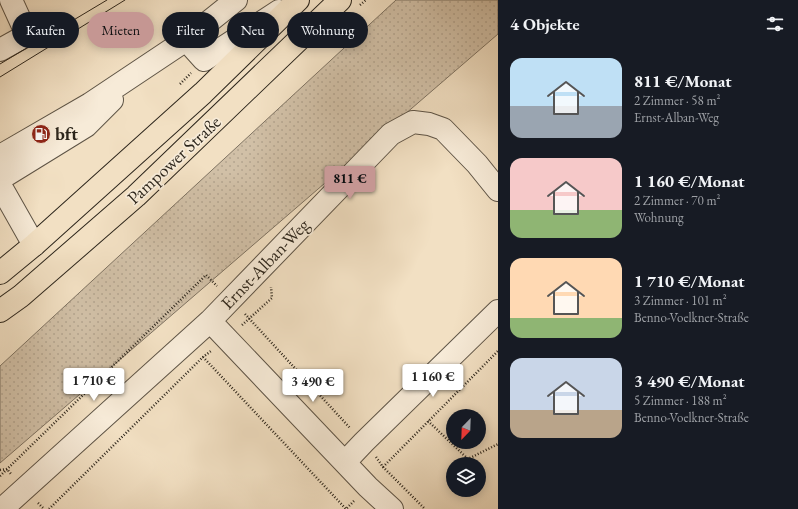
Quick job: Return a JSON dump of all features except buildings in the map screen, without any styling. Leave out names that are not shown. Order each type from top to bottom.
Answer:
[{"type":"main road","name":"Pampower Straße","points":[[0,273],[34,245],[203,93],[297,0]]},
{"type":"main road","name":"Pampower Straße","points":[[0,311],[21,296],[136,196],[340,0]]},
{"type":"street","points":[[0,50],[27,35],[11,0]]},
{"type":"street","points":[[219,14],[236,0]]},
{"type":"street","points":[[193,48],[204,60],[297,0]]},
{"type":"street","points":[[0,156],[90,104],[174,48]]},
{"type":"street","points":[[0,179],[86,126],[140,70]]},
{"type":"street","name":"Ernst-Alban-Weg","points":[[2,509],[188,341],[231,300],[391,134],[413,122],[429,124],[443,129],[477,164],[498,190]]},
{"type":"street","points":[[0,185],[6,208],[34,245]]},
{"type":"street","points":[[345,462],[498,311]]},
{"type":"street","points":[[210,320],[388,508]]},
{"type":"path","points":[[0,476],[206,275],[250,318],[364,442],[383,467],[425,509]]},
{"type":"path","points":[[188,341],[346,509]]},
{"type":"path","points":[[383,467],[498,351]]},
{"type":"path","points":[[428,422],[468,459],[498,444]]},
{"type":"shaded area","points":[[396,0],[498,0],[498,34],[0,463],[0,366],[344,48],[368,48],[368,26]]},
{"type":"tram line","points":[[0,64],[107,0]]},
{"type":"tram line","points":[[0,77],[125,0]]},
{"type":"place","name":"bft","points":[[41,134]]}]
